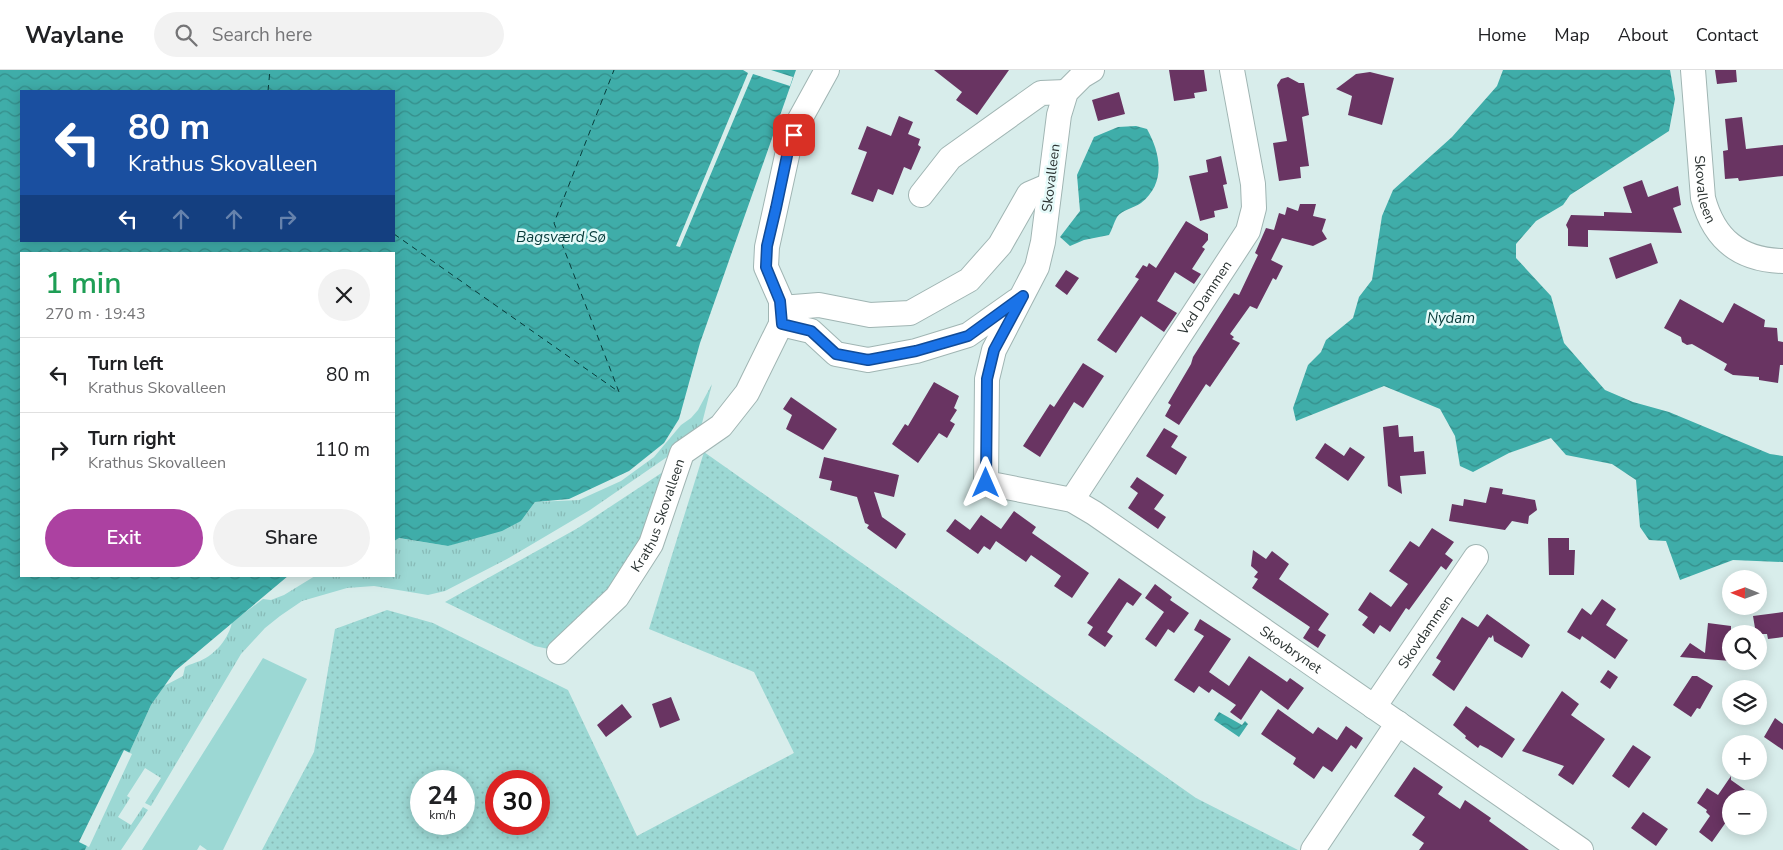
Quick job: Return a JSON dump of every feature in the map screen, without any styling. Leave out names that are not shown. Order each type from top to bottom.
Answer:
[{"type":"street","points":[[781,316],[780,301],[766,267],[767,246],[788,151],[800,119],[827,70]]},
{"type":"street","name":"Skovalleen","points":[[986,483],[987,379],[994,350],[1037,267],[1043,242],[1059,115],[1066,92],[1082,76],[1092,70]]},
{"type":"street","name":"Ved Dammen","points":[[1072,500],[1248,232],[1254,208],[1253,184],[1232,70]]},
{"type":"street","name":"Skovalleen","points":[[1693,70],[1703,198],[1708,216],[1719,233],[1732,246],[1748,255],[1768,261],[1783,261]]},
{"type":"street","points":[[921,195],[950,158],[1041,93],[1066,92]]},
{"type":"street","points":[[781,316],[820,305],[870,315],[910,313],[969,280],[1000,245],[1029,194],[1050,185]]},
{"type":"street","points":[[781,316],[811,331],[836,354],[868,360],[916,351],[968,336],[1023,296]]},
{"type":"street","points":[[910,313],[916,351]]},
{"type":"street","name":"Krathus Skovalleen","points":[[559,652],[617,597],[652,544],[682,452],[721,426],[747,393],[781,316]]},
{"type":"street","name":"Skovbrynet","points":[[986,483],[1072,500],[1582,850]]},
{"type":"street","name":"Skovdammen","points":[[1374,707],[1476,557]]},
{"type":"street","points":[[1313,850],[1398,723]]},
{"type":"green space","points":[[712,384],[699,435],[590,510],[507,559],[445,591],[428,595],[374,586],[347,588],[302,601],[280,616],[265,628],[241,654],[151,806],[145,803],[161,778],[145,768],[127,796],[130,798],[118,817],[131,825],[143,807],[148,810],[121,850],[85,850],[151,705],[164,686],[183,676],[185,667],[206,658],[216,650],[225,640],[232,622],[263,599],[271,600],[284,595],[313,577],[395,577],[395,540],[398,538],[448,546],[521,521],[535,502],[579,500],[621,481],[654,457],[681,425],[698,410]]},
{"type":"green space","points":[[704,452],[1196,798],[1298,850],[262,850],[314,752],[335,629],[387,610],[433,623],[568,690],[637,836],[794,753],[754,672],[649,629]]},
{"type":"green space","points":[[675,464],[648,543],[612,596],[553,650],[535,646],[445,602],[578,528]]},
{"type":"green space","points":[[263,658],[307,679],[223,850],[207,850],[200,845],[197,850],[142,850]]},
{"type":"water","name":"Bagsværd Sø","points":[[0,70],[796,70],[700,343],[679,419],[664,443],[629,471],[569,499],[535,502],[521,521],[502,531],[448,546],[399,538],[395,540],[395,252],[20,252],[20,577],[287,577],[175,671],[151,705],[85,850],[0,850]]},
{"type":"water","name":"Nydam","points":[[1503,70],[1670,70],[1675,99],[1669,131],[1570,195],[1563,205],[1536,221],[1516,244],[1516,258],[1551,296],[1564,343],[1605,390],[1633,402],[1669,412],[1770,454],[1783,456],[1783,562],[1733,560],[1680,580],[1666,541],[1649,540],[1640,527],[1636,480],[1612,464],[1566,455],[1551,438],[1509,453],[1473,472],[1460,466],[1455,436],[1440,409],[1384,386],[1296,421],[1293,408],[1308,365],[1321,352],[1326,340],[1353,318],[1359,297],[1372,280],[1382,216],[1393,190],[1452,137],[1497,86]]},
{"type":"water","points":[[1136,126],[1147,129],[1158,158],[1158,177],[1154,187],[1141,203],[1119,215],[1109,235],[1084,240],[1070,246],[1060,237],[1080,211],[1077,175],[1094,137],[1118,127]]},
{"type":"water","points":[[1219,712],[1242,725],[1245,721],[1248,724],[1239,737],[1214,720]]},
{"type":"pier","points":[[743,70],[771,70],[793,77],[790,86],[753,74],[680,247],[676,246],[748,73]]},
{"type":"pier","points":[[124,750],[132,754],[89,847],[79,842]]},
{"type":"building","points":[[934,70],[1009,70],[977,115],[956,100],[962,92]]},
{"type":"building","points":[[1169,70],[1204,70],[1207,91],[1194,93],[1195,98],[1174,101]]},
{"type":"building","points":[[1715,70],[1736,70],[1737,82],[1717,84]]},
{"type":"building","points":[[1370,72],[1394,78],[1382,125],[1348,115],[1352,96],[1336,89],[1356,74]]},
{"type":"building","points":[[1288,77],[1299,83],[1304,83],[1309,115],[1302,117],[1309,166],[1300,167],[1301,178],[1279,181],[1273,143],[1287,141],[1277,85],[1281,79]]},
{"type":"building","points":[[1119,92],[1125,114],[1098,121],[1092,100]]},
{"type":"building","points":[[899,116],[913,122],[908,134],[920,139],[918,145],[921,147],[911,170],[904,167],[893,195],[878,189],[873,202],[851,194],[867,152],[858,149],[867,126],[891,136]]},
{"type":"building","points":[[1742,117],[1746,149],[1783,145],[1783,176],[1739,181],[1738,178],[1725,179],[1723,151],[1728,150],[1725,119]]},
{"type":"building","points":[[1221,156],[1227,184],[1223,185],[1228,208],[1214,211],[1215,217],[1200,221],[1189,176],[1208,172],[1206,160]]},
{"type":"building","points":[[1642,180],[1648,197],[1678,186],[1681,205],[1673,208],[1682,233],[1588,230],[1588,247],[1568,246],[1568,229],[1566,225],[1571,215],[1604,216],[1604,212],[1632,213],[1623,187]]},
{"type":"building","points":[[1300,204],[1316,204],[1313,216],[1326,219],[1322,231],[1327,239],[1313,246],[1282,238],[1271,260],[1283,266],[1276,280],[1273,278],[1257,309],[1250,306],[1230,334],[1234,337],[1232,339],[1240,343],[1210,387],[1206,384],[1179,425],[1165,416],[1171,405],[1168,403],[1191,364],[1193,357],[1234,293],[1239,295],[1258,255],[1255,253],[1266,228],[1274,230],[1279,213],[1285,215],[1287,207],[1298,211]]},
{"type":"building","points":[[1186,221],[1208,234],[1208,240],[1202,247],[1205,249],[1192,269],[1201,274],[1194,284],[1175,272],[1157,301],[1177,313],[1164,332],[1141,316],[1116,353],[1097,340],[1139,279],[1135,277],[1143,265],[1147,267],[1149,263],[1156,268]]},
{"type":"building","points":[[1651,243],[1658,263],[1616,279],[1609,258]]},
{"type":"building","points":[[1066,270],[1079,278],[1067,295],[1055,286]]},
{"type":"building","points":[[1680,299],[1723,323],[1734,303],[1765,320],[1764,327],[1777,328],[1778,341],[1783,342],[1783,365],[1780,365],[1778,383],[1759,380],[1759,377],[1733,375],[1724,370],[1727,364],[1692,344],[1687,345],[1682,342],[1681,337],[1664,328]]},
{"type":"building","points":[[1083,363],[1104,376],[1083,408],[1074,402],[1040,457],[1023,446],[1050,404],[1054,407]]},
{"type":"building","points":[[934,382],[959,396],[954,408],[957,410],[950,421],[955,424],[947,438],[939,433],[918,463],[892,444],[905,424],[908,426]]},
{"type":"building","points":[[791,397],[837,429],[823,450],[786,429],[792,415],[783,409]]},
{"type":"building","points":[[1398,425],[1399,437],[1413,436],[1414,452],[1424,451],[1426,474],[1400,476],[1402,494],[1388,486],[1383,427]]},
{"type":"building","points":[[1164,428],[1178,436],[1171,447],[1187,457],[1176,475],[1146,456]]},
{"type":"building","points":[[1325,443],[1344,456],[1350,447],[1365,457],[1348,481],[1315,458]]},
{"type":"building","points":[[824,457],[899,475],[894,497],[874,492],[882,517],[906,534],[896,549],[867,528],[869,525],[865,523],[857,497],[830,490],[832,481],[819,478]]},
{"type":"building","points":[[1137,477],[1164,495],[1154,509],[1166,517],[1158,529],[1128,508],[1138,493],[1130,487]]},
{"type":"building","points":[[1490,487],[1503,489],[1502,494],[1535,500],[1537,510],[1529,516],[1528,524],[1512,521],[1505,530],[1449,521],[1452,504],[1463,506],[1464,499],[1486,503]]},
{"type":"building","points":[[1014,511],[1036,527],[1032,533],[1089,573],[1072,598],[1054,586],[1061,576],[1031,555],[1026,562],[996,541],[990,550],[984,546],[978,554],[946,531],[955,519],[970,530],[981,515],[1001,529]]},
{"type":"building","points":[[1432,528],[1454,542],[1445,554],[1453,560],[1446,570],[1441,566],[1409,610],[1406,608],[1390,632],[1380,625],[1374,634],[1362,625],[1368,617],[1358,610],[1370,592],[1391,607],[1408,584],[1389,571],[1410,541],[1419,547]]},
{"type":"building","points":[[1548,538],[1569,538],[1569,550],[1575,550],[1574,575],[1549,575]]},
{"type":"building","points":[[1253,550],[1266,559],[1272,551],[1289,564],[1279,579],[1329,614],[1318,630],[1326,635],[1318,648],[1303,638],[1310,627],[1252,588],[1258,579],[1254,577],[1258,572],[1251,566]]},
{"type":"building","points":[[1119,578],[1142,594],[1133,606],[1127,602],[1107,632],[1113,636],[1105,647],[1088,635],[1093,627],[1087,623]]},
{"type":"building","points":[[1155,584],[1172,597],[1170,600],[1189,613],[1174,633],[1168,629],[1156,647],[1145,639],[1164,612],[1145,598]]},
{"type":"building","points":[[1602,599],[1616,609],[1606,625],[1628,640],[1615,659],[1582,636],[1580,640],[1567,632],[1582,608],[1591,615]]},
{"type":"building","points":[[1783,612],[1783,637],[1768,639],[1767,625],[1754,625],[1753,616]]},
{"type":"building","points":[[1487,614],[1530,645],[1522,658],[1494,641],[1493,635],[1491,638],[1489,637],[1454,691],[1432,675],[1441,661],[1436,658],[1462,617],[1478,627]]},
{"type":"building","points":[[1200,619],[1231,639],[1209,672],[1229,686],[1249,656],[1287,682],[1290,678],[1304,688],[1288,710],[1261,690],[1241,720],[1230,712],[1236,705],[1212,689],[1209,693],[1199,686],[1194,693],[1174,680],[1204,636],[1194,630]]},
{"type":"building","points":[[1708,623],[1723,625],[1722,660],[1680,657],[1690,643],[1705,653]]},
{"type":"building","points":[[1608,670],[1618,677],[1610,689],[1600,682]]},
{"type":"building","points":[[1692,676],[1697,676],[1713,686],[1700,709],[1697,708],[1691,717],[1673,705]]},
{"type":"building","points":[[1562,691],[1579,704],[1571,715],[1605,739],[1573,785],[1558,775],[1564,766],[1522,751]]},
{"type":"building","points":[[671,697],[680,720],[660,728],[652,704]]},
{"type":"building","points":[[622,704],[632,717],[606,737],[597,725]]},
{"type":"building","points":[[1466,706],[1515,739],[1502,758],[1480,745],[1478,748],[1453,725]]},
{"type":"building","points":[[1278,709],[1313,734],[1318,727],[1337,740],[1346,726],[1363,738],[1356,749],[1351,745],[1332,772],[1323,766],[1314,779],[1293,764],[1296,758],[1261,734]]},
{"type":"building","points":[[1775,718],[1783,724],[1783,750],[1767,739],[1767,735],[1765,735]]},
{"type":"building","points":[[1633,745],[1651,757],[1629,788],[1612,776]]},
{"type":"building","points":[[1414,767],[1443,787],[1438,794],[1460,809],[1465,800],[1491,818],[1489,821],[1529,850],[1419,850],[1424,843],[1412,835],[1425,817],[1394,796]]},
{"type":"building","points":[[1728,780],[1745,790],[1722,790],[1722,828],[1712,842],[1699,832],[1710,816],[1706,812],[1707,810],[1697,803],[1707,788],[1718,795]]},
{"type":"building","points":[[1643,812],[1668,829],[1656,846],[1631,828]]},
{"type":"ferry route","points":[[268,90],[270,70]]},
{"type":"ferry route","points":[[395,235],[619,392],[554,223],[614,70]]},
{"type":"route","points":[[794,135],[788,151],[767,246],[766,267],[780,301],[782,324],[811,331],[836,354],[868,360],[916,351],[968,336],[1023,296],[994,350],[987,379],[986,483]]}]
